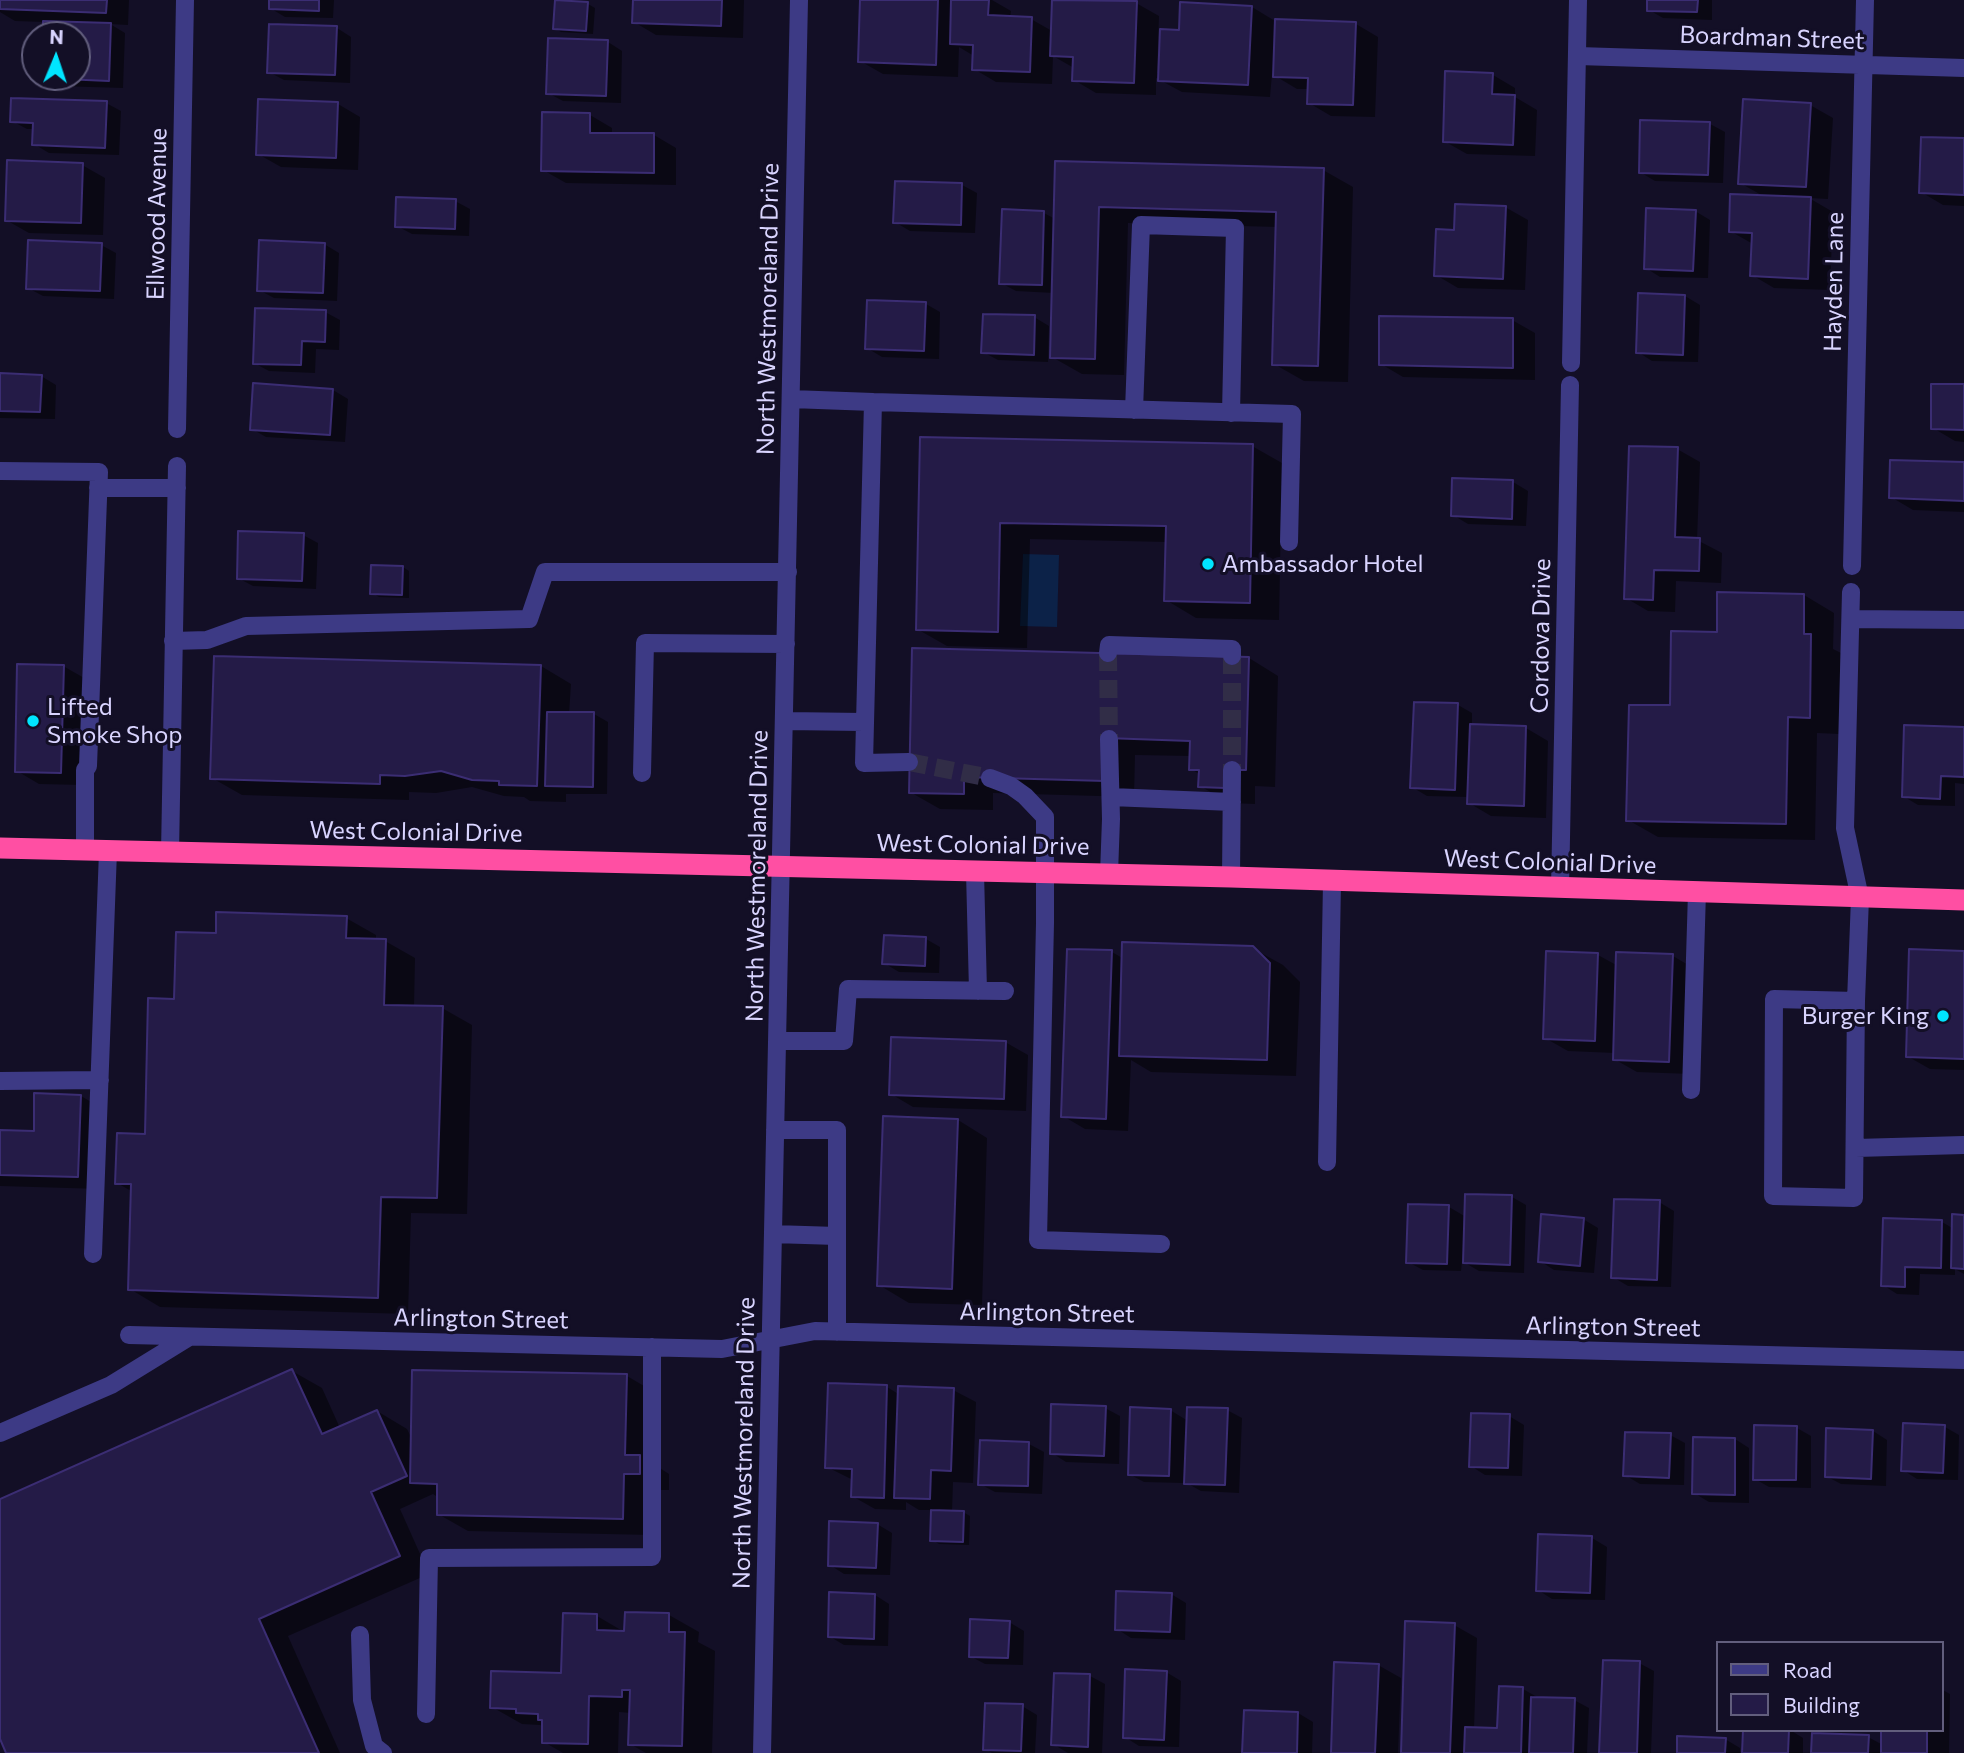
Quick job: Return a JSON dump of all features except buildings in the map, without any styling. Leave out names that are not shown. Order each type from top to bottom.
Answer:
[{"type":"highway","name":"West Colonial Drive","points":[[0,848],[1231,877],[1964,900]]},
{"type":"street","name":"Ellwood Avenue","points":[[177,429],[185,0]]},
{"type":"street","name":"North Westmoreland Drive","points":[[762,1753],[799,0]]},
{"type":"street","points":[[1571,363],[1578,0]]},
{"type":"street","name":"Hayden Lane","points":[[1852,566],[1865,0]]},
{"type":"street","name":"Boardman Street","points":[[1578,56],[1964,68]]},
{"type":"street","points":[[1134,410],[1140,225],[1235,228],[1231,413]]},
{"type":"street","name":"Cordova Drive","points":[[1560,888],[1570,385]]},
{"type":"street","points":[[791,399],[1292,414],[1289,542]]},
{"type":"street","points":[[873,402],[864,763],[909,762]]},
{"type":"street","points":[[170,853],[177,466]]},
{"type":"street","points":[[0,471],[99,472],[88,766],[85,770],[85,851]]},
{"type":"street","points":[[98,488],[177,488]]},
{"type":"street","points":[[173,641],[207,640],[246,626],[529,619],[545,572],[788,572]]},
{"type":"street","points":[[1852,592],[1845,828],[1860,898],[1854,1198],[1773,1196],[1774,999],[1856,1001]]},
{"type":"street","points":[[1851,619],[1964,620]]},
{"type":"street","points":[[642,773],[645,643],[786,644]]},
{"type":"street","points":[[1108,653],[1109,645],[1232,649],[1232,656]]},
{"type":"street","points":[[785,721],[864,722]]},
{"type":"street","points":[[1109,738],[1109,874]]},
{"type":"street","points":[[1231,877],[1232,770]]},
{"type":"street","points":[[990,778],[1011,786],[1045,817],[1038,1240],[1161,1244]]},
{"type":"street","points":[[1111,797],[1232,802]]},
{"type":"street","points":[[93,1254],[108,851]]},
{"type":"street","points":[[975,872],[978,991]]},
{"type":"street","points":[[1327,1162],[1332,882]]},
{"type":"street","points":[[1691,1090],[1698,892]]},
{"type":"street","points":[[778,1041],[844,1041],[848,989],[1004,991]]},
{"type":"street","points":[[0,1080],[100,1080]]},
{"type":"street","points":[[775,1130],[837,1130],[837,1332]]},
{"type":"street","points":[[1856,1148],[1964,1145]]},
{"type":"street","points":[[773,1234],[837,1236]]},
{"type":"street","name":"Arlington Street","points":[[129,1335],[722,1349],[815,1331],[1964,1360]]},
{"type":"street","points":[[0,1433],[111,1385],[189,1336]]},
{"type":"street","points":[[426,1714],[429,1558],[652,1557],[652,1347]]},
{"type":"street","points":[[360,1635],[362,1700],[374,1746],[383,1753]]},
{"type":"water","points":[[1023,554],[1059,555],[1057,627],[1020,626]]},
{"type":"tunnel","points":[[1108,653],[1109,739]]},
{"type":"tunnel","points":[[1232,656],[1232,770]]},
{"type":"tunnel","points":[[909,762],[990,778]]},
{"type":"place","name":"Ambassador Hotel","points":[[1208,564]]},
{"type":"place","name":"Lifted Smoke Shop","points":[[33,721]]},
{"type":"place","name":"Burger King","points":[[1943,1016]]}]
